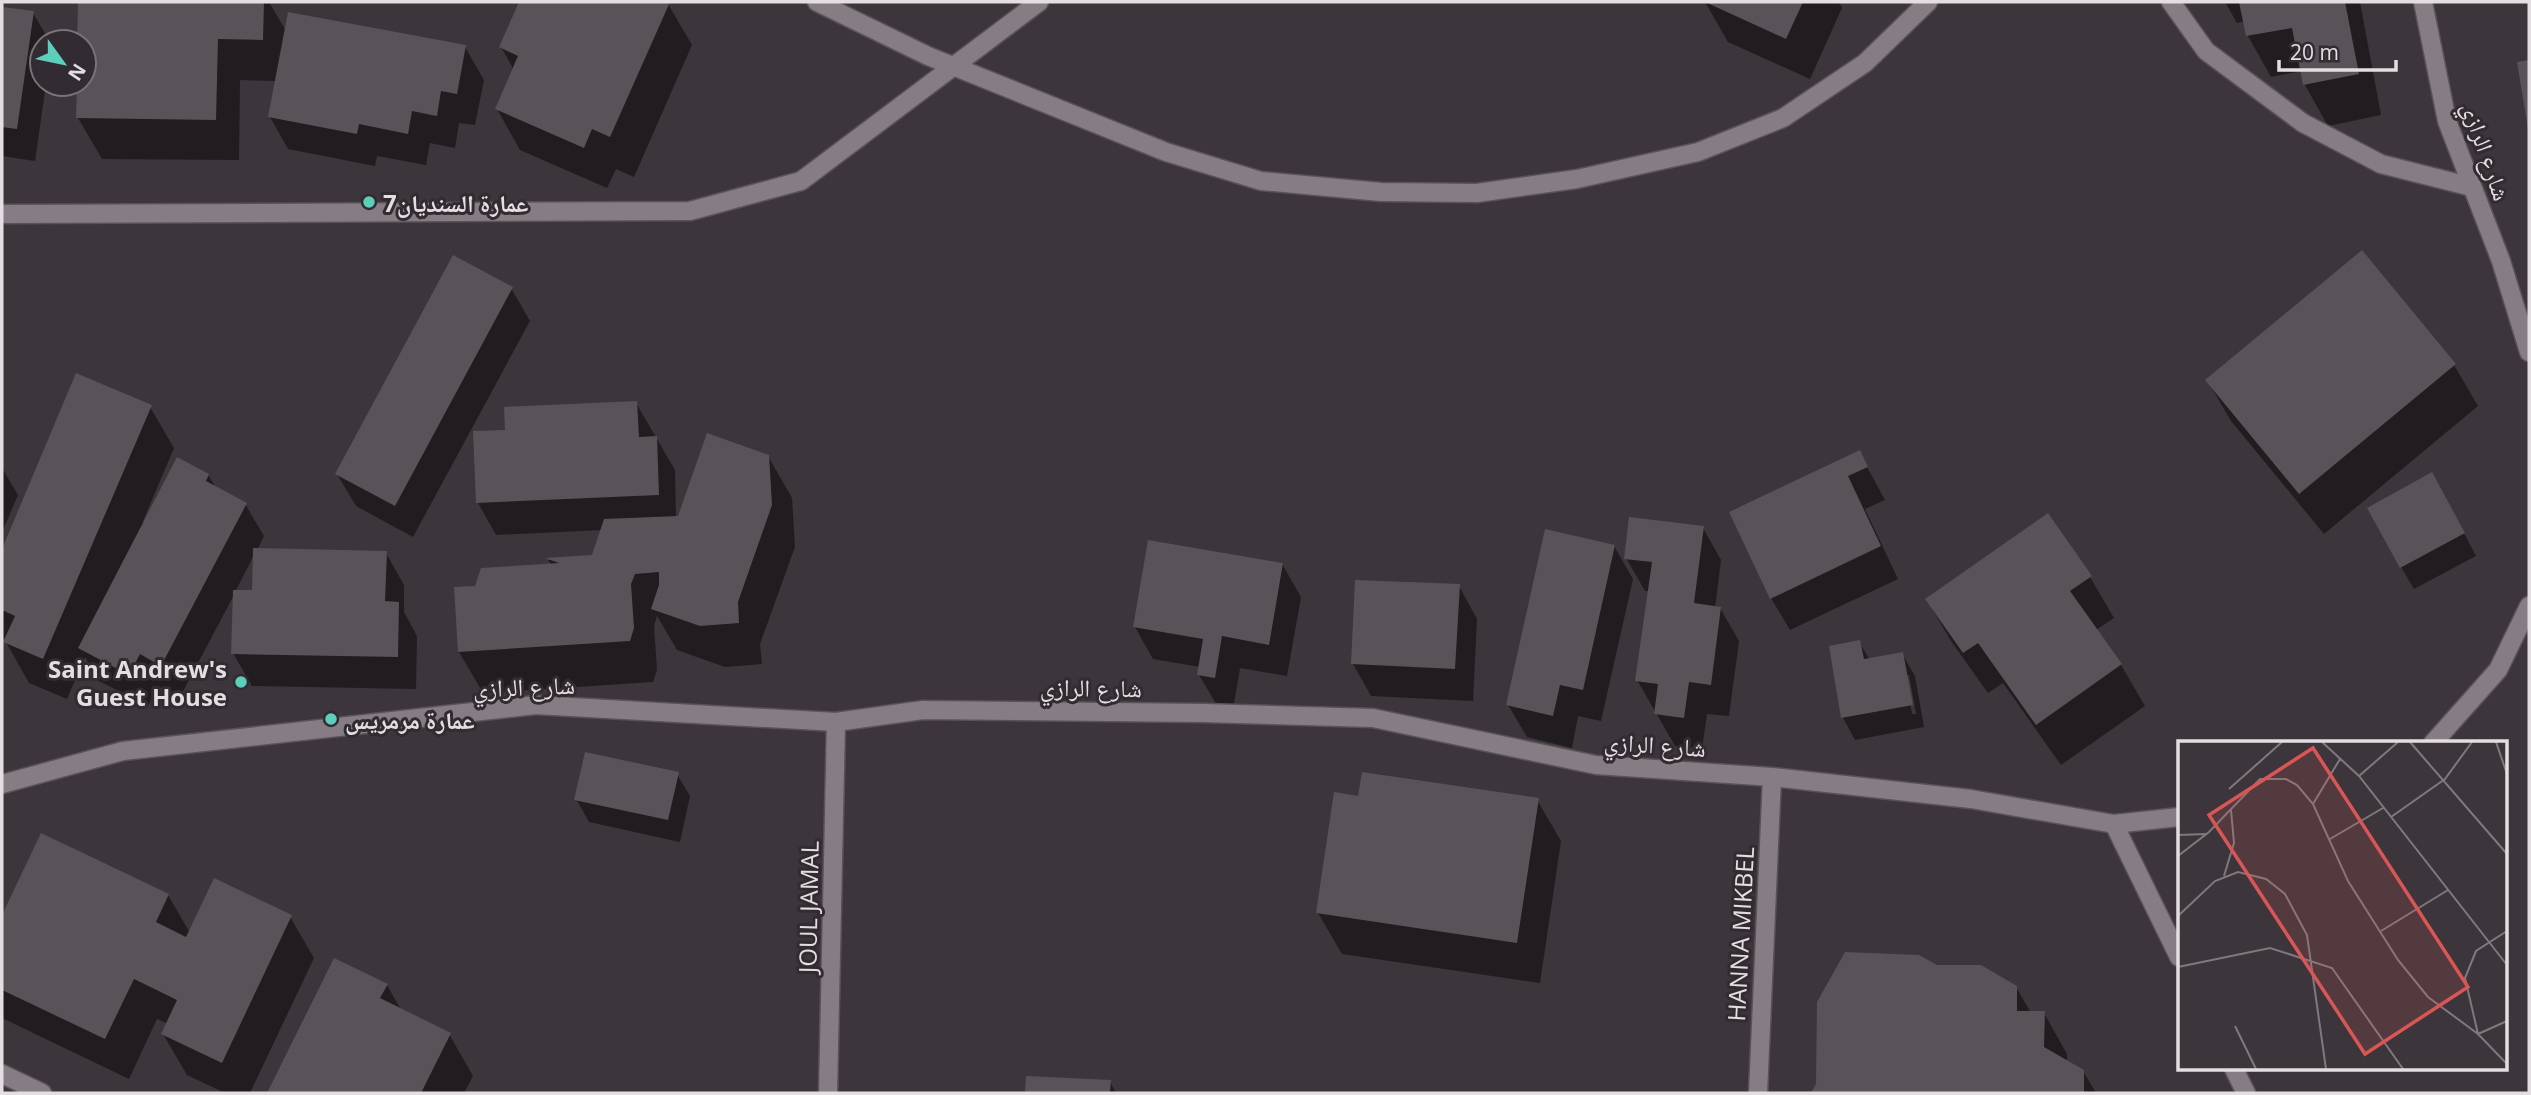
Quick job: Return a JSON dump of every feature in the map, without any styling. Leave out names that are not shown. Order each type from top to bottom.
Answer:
[{"type":"street","points":[[817,2],[954,66],[1166,152],[1261,181],[1381,192],[1477,192],[1577,179],[1698,152],[1783,118],[1865,63],[1928,2]]},
{"type":"street","points":[[2,214],[690,211],[801,181],[1040,2]]},
{"type":"street","points":[[2171,2],[2206,51],[2303,123],[2381,164],[2472,187]]},
{"type":"street","name":"شارع الرازي","points":[[2423,2],[2447,121],[2501,261],[2529,352]]},
{"type":"street","points":[[2435,741],[2498,670],[2529,606]]},
{"type":"street","name":"شارع الرازي","points":[[2,785],[123,751],[536,705],[836,722],[923,710],[1203,713],[1373,718],[1596,765],[1772,777],[1971,799],[2114,824],[2178,817]]},
{"type":"street","name":"JOUL JAMAL","points":[[828,1093],[836,722]]},
{"type":"street","name":"HANNA MIKBEL","points":[[1758,1093],[1772,777]]},
{"type":"street","points":[[2114,824],[2178,955]]},
{"type":"street","points":[[2234,1070],[2246,1093]]},
{"type":"street","points":[[2,1074],[42,1093]]},
{"type":"building","points":[[78,2],[264,2],[263,40],[218,39],[216,120],[76,118],[77,98],[98,98],[98,28],[77,28]]},
{"type":"building","points":[[519,2],[670,2],[610,137],[592,129],[584,148],[495,109],[518,56],[499,47]]},
{"type":"building","points":[[1705,2],[1803,2],[1786,39]]},
{"type":"building","points":[[2239,2],[2345,2],[2359,74],[2303,85],[2292,28],[2246,36]]},
{"type":"building","points":[[2,7],[34,11],[32,28],[28,28],[28,53],[17,129],[2,127]]},
{"type":"building","points":[[288,12],[466,45],[457,94],[441,91],[437,116],[412,111],[408,134],[359,124],[357,134],[268,117]]},
{"type":"building","points":[[2529,60],[2529,129],[2528,129],[2517,62]]},
{"type":"building","points":[[2362,250],[2456,364],[2299,494],[2205,380]]},
{"type":"building","points":[[453,255],[513,287],[395,506],[335,474]]},
{"type":"building","points":[[76,373],[152,405],[43,659],[3,642],[15,616],[2,610],[2,549]]},
{"type":"building","points":[[637,401],[639,437],[657,436],[659,495],[476,503],[473,431],[505,430],[504,407]]},
{"type":"building","points":[[707,433],[769,455],[772,505],[738,602],[739,623],[700,626],[651,609],[659,585],[659,572],[635,574],[631,584],[634,628],[630,641],[458,652],[454,587],[475,586],[481,568],[559,563],[545,558],[592,555],[604,519],[678,516]]},
{"type":"building","points":[[1860,450],[1868,467],[1848,476],[1881,546],[1770,599],[1729,512]]},
{"type":"building","points":[[177,457],[209,474],[206,481],[247,503],[161,666],[140,654],[129,675],[78,648]]},
{"type":"building","points":[[2432,472],[2465,533],[2400,568],[2367,508]]},
{"type":"building","points":[[2048,513],[2092,576],[2070,591],[2122,664],[2036,725],[1978,643],[1963,653],[1925,599]]},
{"type":"building","points":[[1629,517],[1704,526],[1694,603],[1721,607],[1711,685],[1689,682],[1684,718],[1654,714],[1658,684],[1635,681],[1652,562],[1624,559]]},
{"type":"building","points":[[1545,529],[1615,545],[1583,690],[1560,685],[1553,716],[1506,705]]},
{"type":"building","points":[[1148,540],[1283,563],[1269,645],[1222,636],[1215,678],[1197,675],[1203,639],[1133,627]]},
{"type":"building","points":[[253,548],[387,551],[385,601],[399,602],[398,657],[231,654],[233,590],[252,590]]},
{"type":"building","points":[[1355,580],[1460,584],[1455,669],[1351,664]]},
{"type":"building","points":[[1860,640],[1864,659],[1903,652],[1913,705],[1841,718],[1829,646]]},
{"type":"building","points":[[585,752],[679,772],[668,820],[574,800]]},
{"type":"building","points":[[1362,772],[1539,798],[1517,943],[1316,913],[1334,792],[1358,796]]},
{"type":"building","points":[[41,833],[169,894],[156,922],[186,937],[214,878],[292,915],[222,1063],[161,1034],[177,1000],[134,979],[105,1039],[2,990],[2,915]]},
{"type":"building","points":[[1845,952],[1919,955],[1937,965],[1981,965],[2017,986],[2017,1011],[2045,1011],[2044,1047],[2084,1070],[2084,1093],[1811,1093],[1816,1084],[1817,1002]]},
{"type":"building","points":[[334,958],[388,984],[380,998],[451,1033],[421,1093],[267,1093]]},
{"type":"building","points":[[1026,1076],[1111,1080],[1110,1093],[1025,1093]]},
{"type":"place","name":"عمارة السنديان7","points":[[369,202]]},
{"type":"place","name":"Saint Andrew's Guest House","points":[[241,682]]},
{"type":"place","name":"عمارة مرمريس","points":[[331,719]]}]
